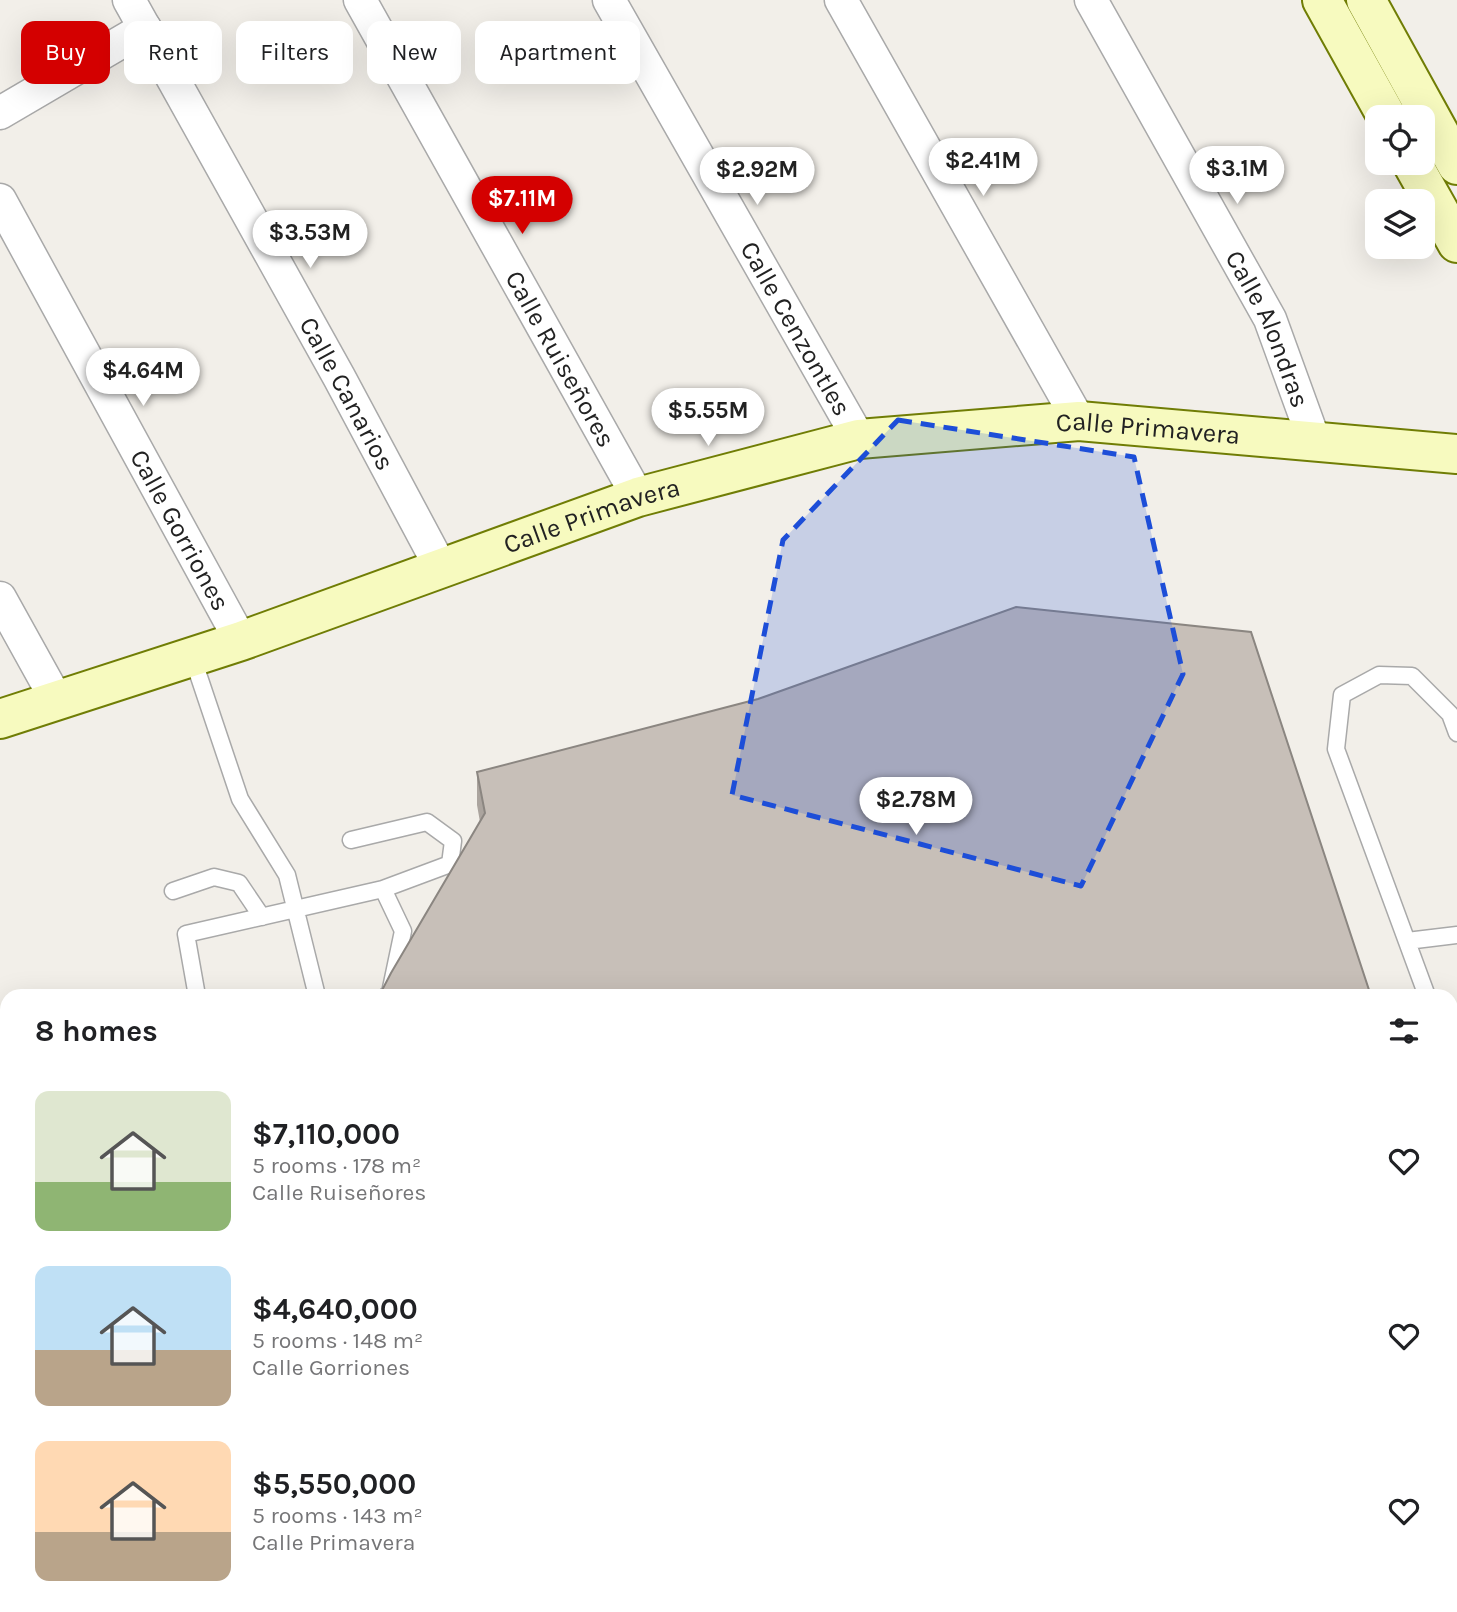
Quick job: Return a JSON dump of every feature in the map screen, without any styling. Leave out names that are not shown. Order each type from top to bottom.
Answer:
[{"type":"street","name":"Calle Canarios","points":[[129,0],[141,21]]},
{"type":"street","name":"Calle Ruiseñores","points":[[360,0],[638,497]]},
{"type":"street","name":"Calle Cenzontles","points":[[609,0],[859,439]]},
{"type":"street","points":[[841,0],[1079,421]]},
{"type":"street","name":"Calle Alondras","points":[[1091,0],[1270,319],[1315,443]]},
{"type":"street","points":[[1322,0],[1380,105]]},
{"type":"street","points":[[1366,0],[1457,164]]},
{"type":"street","points":[[0,113],[124,40]]},
{"type":"street","name":"Calle Canarios","points":[[176,84],[339,377],[441,568]]},
{"type":"street","points":[[1419,175],[1457,243]]},
{"type":"street","name":"Calle Gorriones","points":[[0,200],[241,641]]},
{"type":"street","name":"Calle Primavera","points":[[0,719],[241,641],[638,497],[859,439],[1079,421],[1457,454]]},
{"type":"street","points":[[0,598],[56,699]]},
{"type":"lane","points":[[192,656],[240,799],[287,875],[315,989]]},
{"type":"lane","points":[[1424,989],[1336,749],[1342,695],[1378,675],[1412,676],[1450,714],[1457,733]]},
{"type":"lane","points":[[196,989],[186,934],[383,890],[450,864],[453,841],[427,822],[352,840]]},
{"type":"lane","points":[[173,891],[214,877],[239,883],[262,917]]},
{"type":"lane","points":[[383,890],[403,930],[391,989]]},
{"type":"lane","points":[[1407,941],[1457,935]]},
{"type":"highlighted area","points":[[898,420],[1134,457],[1183,674],[1081,886],[732,795],[783,540]]},
{"type":"building","points":[[1016,607],[1251,632],[1369,989],[383,989],[485,813],[477,772],[758,699]]}]
